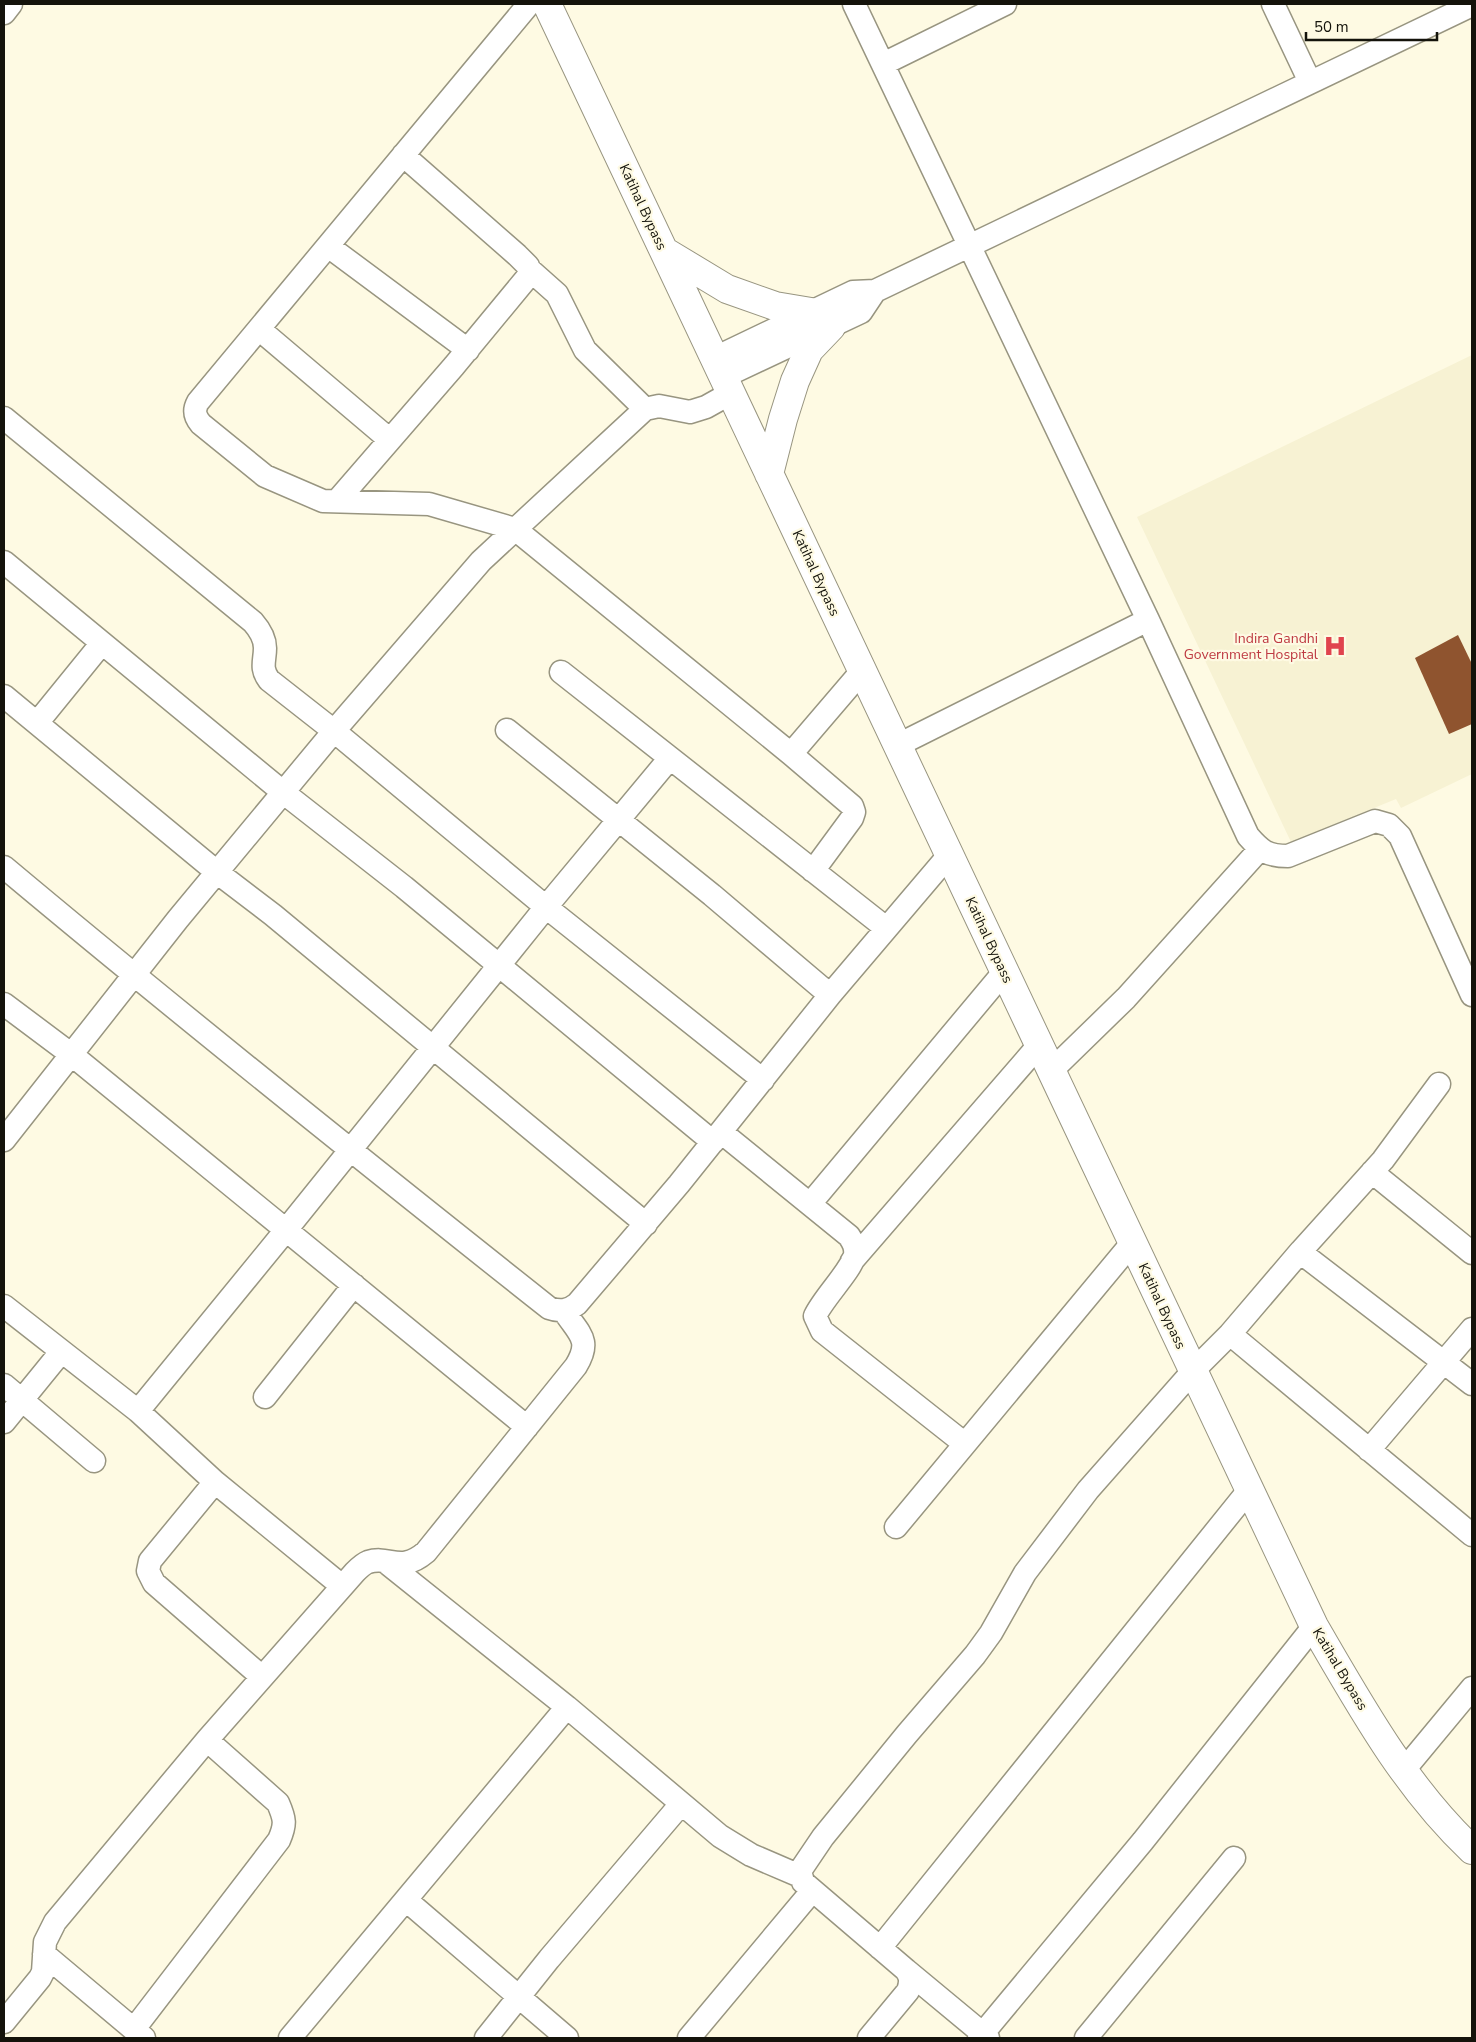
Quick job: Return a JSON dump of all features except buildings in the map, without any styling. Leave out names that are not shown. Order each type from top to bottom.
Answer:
[{"type":"main road","name":"Katihal Bypass","points":[[548,4],[1314,1626],[1388,1750],[1452,1831],[1472,1850]]},
{"type":"main road","points":[[664,251],[726,289],[821,319],[795,381],[782,419],[769,474]]},
{"type":"street","points":[[4,13],[11,4]]},
{"type":"street","points":[[528,4],[194,408],[198,420],[265,476],[323,501],[429,504],[516,529],[852,806],[854,812],[852,818],[813,870]]},
{"type":"street","points":[[854,4],[1148,620],[1248,836],[1260,849],[1274,856],[1288,856],[1376,821],[1389,825],[1400,836],[1472,995]]},
{"type":"street","points":[[882,64],[1005,4]]},
{"type":"street","points":[[1273,4],[1310,82]]},
{"type":"street","points":[[4,1140],[334,731],[481,561],[645,409],[659,406],[690,412],[706,407],[723,376],[821,319],[861,312],[875,291],[1472,5]]},
{"type":"street","points":[[403,155],[517,255],[530,270],[557,294],[585,350],[645,409]]},
{"type":"street","points":[[328,246],[468,350]]},
{"type":"street","points":[[336,501],[468,350],[530,274],[530,270]]},
{"type":"street","points":[[259,329],[390,440]]},
{"type":"street","points":[[4,418],[253,622],[264,640],[265,650],[262,661],[264,674],[269,680],[763,1080]]},
{"type":"street","points":[[4,562],[284,793],[404,887],[498,966],[717,1137],[810,1204],[853,1242],[855,1249],[852,1261]]},
{"type":"street","points":[[898,745],[1148,620]]},
{"type":"street","points":[[37,723],[102,643]]},
{"type":"street","points":[[791,754],[862,671]]},
{"type":"street","points":[[561,672],[886,928]]},
{"type":"street","points":[[4,696],[218,873],[273,915],[434,1047],[646,1224]]},
{"type":"street","points":[[507,730],[712,895],[830,995]]},
{"type":"street","points":[[138,1411],[351,1150],[546,906],[670,758]]},
{"type":"street","points":[[1051,1071],[1126,998],[1260,849]]},
{"type":"street","points":[[4,867],[135,976],[550,1308],[564,1311],[577,1304],[646,1224],[830,995],[949,855]]},
{"type":"street","points":[[810,1204],[1004,972]]},
{"type":"street","points":[[4,1004],[72,1055],[526,1427]]},
{"type":"street","points":[[965,1444],[822,1331],[815,1316],[852,1261],[1039,1045]]},
{"type":"street","points":[[689,2038],[806,1884],[803,1865],[823,1837],[907,1734],[975,1655],[991,1632],[1024,1573],[1064,1520],[1193,1371],[1230,1334],[1372,1172],[1439,1084]]},
{"type":"street","points":[[1372,1172],[1472,1253]]},
{"type":"street","points":[[896,1527],[1132,1243]]},
{"type":"street","points":[[1300,1252],[1472,1384]]},
{"type":"street","points":[[265,1397],[354,1285]]},
{"type":"street","points":[[4,1306],[138,1411],[215,1482],[342,1586]]},
{"type":"street","points":[[4,2022],[12,1996],[40,1978],[43,1972],[45,1942],[55,1922],[207,1740],[342,1586],[363,1565],[369,1562],[399,1564],[410,1562],[426,1552],[576,1366],[582,1356],[584,1347],[582,1340],[564,1311]]},
{"type":"street","points":[[1369,1450],[1472,1329]]},
{"type":"street","points":[[1230,1334],[1472,1535]]},
{"type":"street","points":[[4,1422],[61,1352]]},
{"type":"street","points":[[4,1385],[94,1462]]},
{"type":"street","points":[[215,1482],[150,1561],[148,1571],[154,1582],[262,1677]]},
{"type":"street","points":[[880,1948],[1249,1490]]},
{"type":"street","points":[[387,1563],[567,1707],[720,1836],[806,1884],[983,2037],[1143,1841],[1314,1626]]},
{"type":"street","points":[[1404,1770],[1472,1688]]},
{"type":"street","points":[[290,2038],[567,1707]]},
{"type":"street","points":[[44,1954],[139,2034],[279,1840],[285,1828],[284,1817],[278,1803],[207,1740]]},
{"type":"street","points":[[486,2038],[549,1959],[681,1804]]},
{"type":"street","points":[[1086,2038],[1234,1858]]},
{"type":"street","points":[[406,1900],[567,2038]]},
{"type":"street","points":[[869,2038],[908,1991],[911,1984],[910,1976],[906,1970]]},
{"type":"shaded area","name":"Indira Gandhi Government Hospital","points":[[1472,355],[1472,774],[1401,808],[1396,799],[1291,842],[1137,517]]},
{"type":"place","name":"Indira Gandhi Government Hospital","points":[[1335,646]]}]
